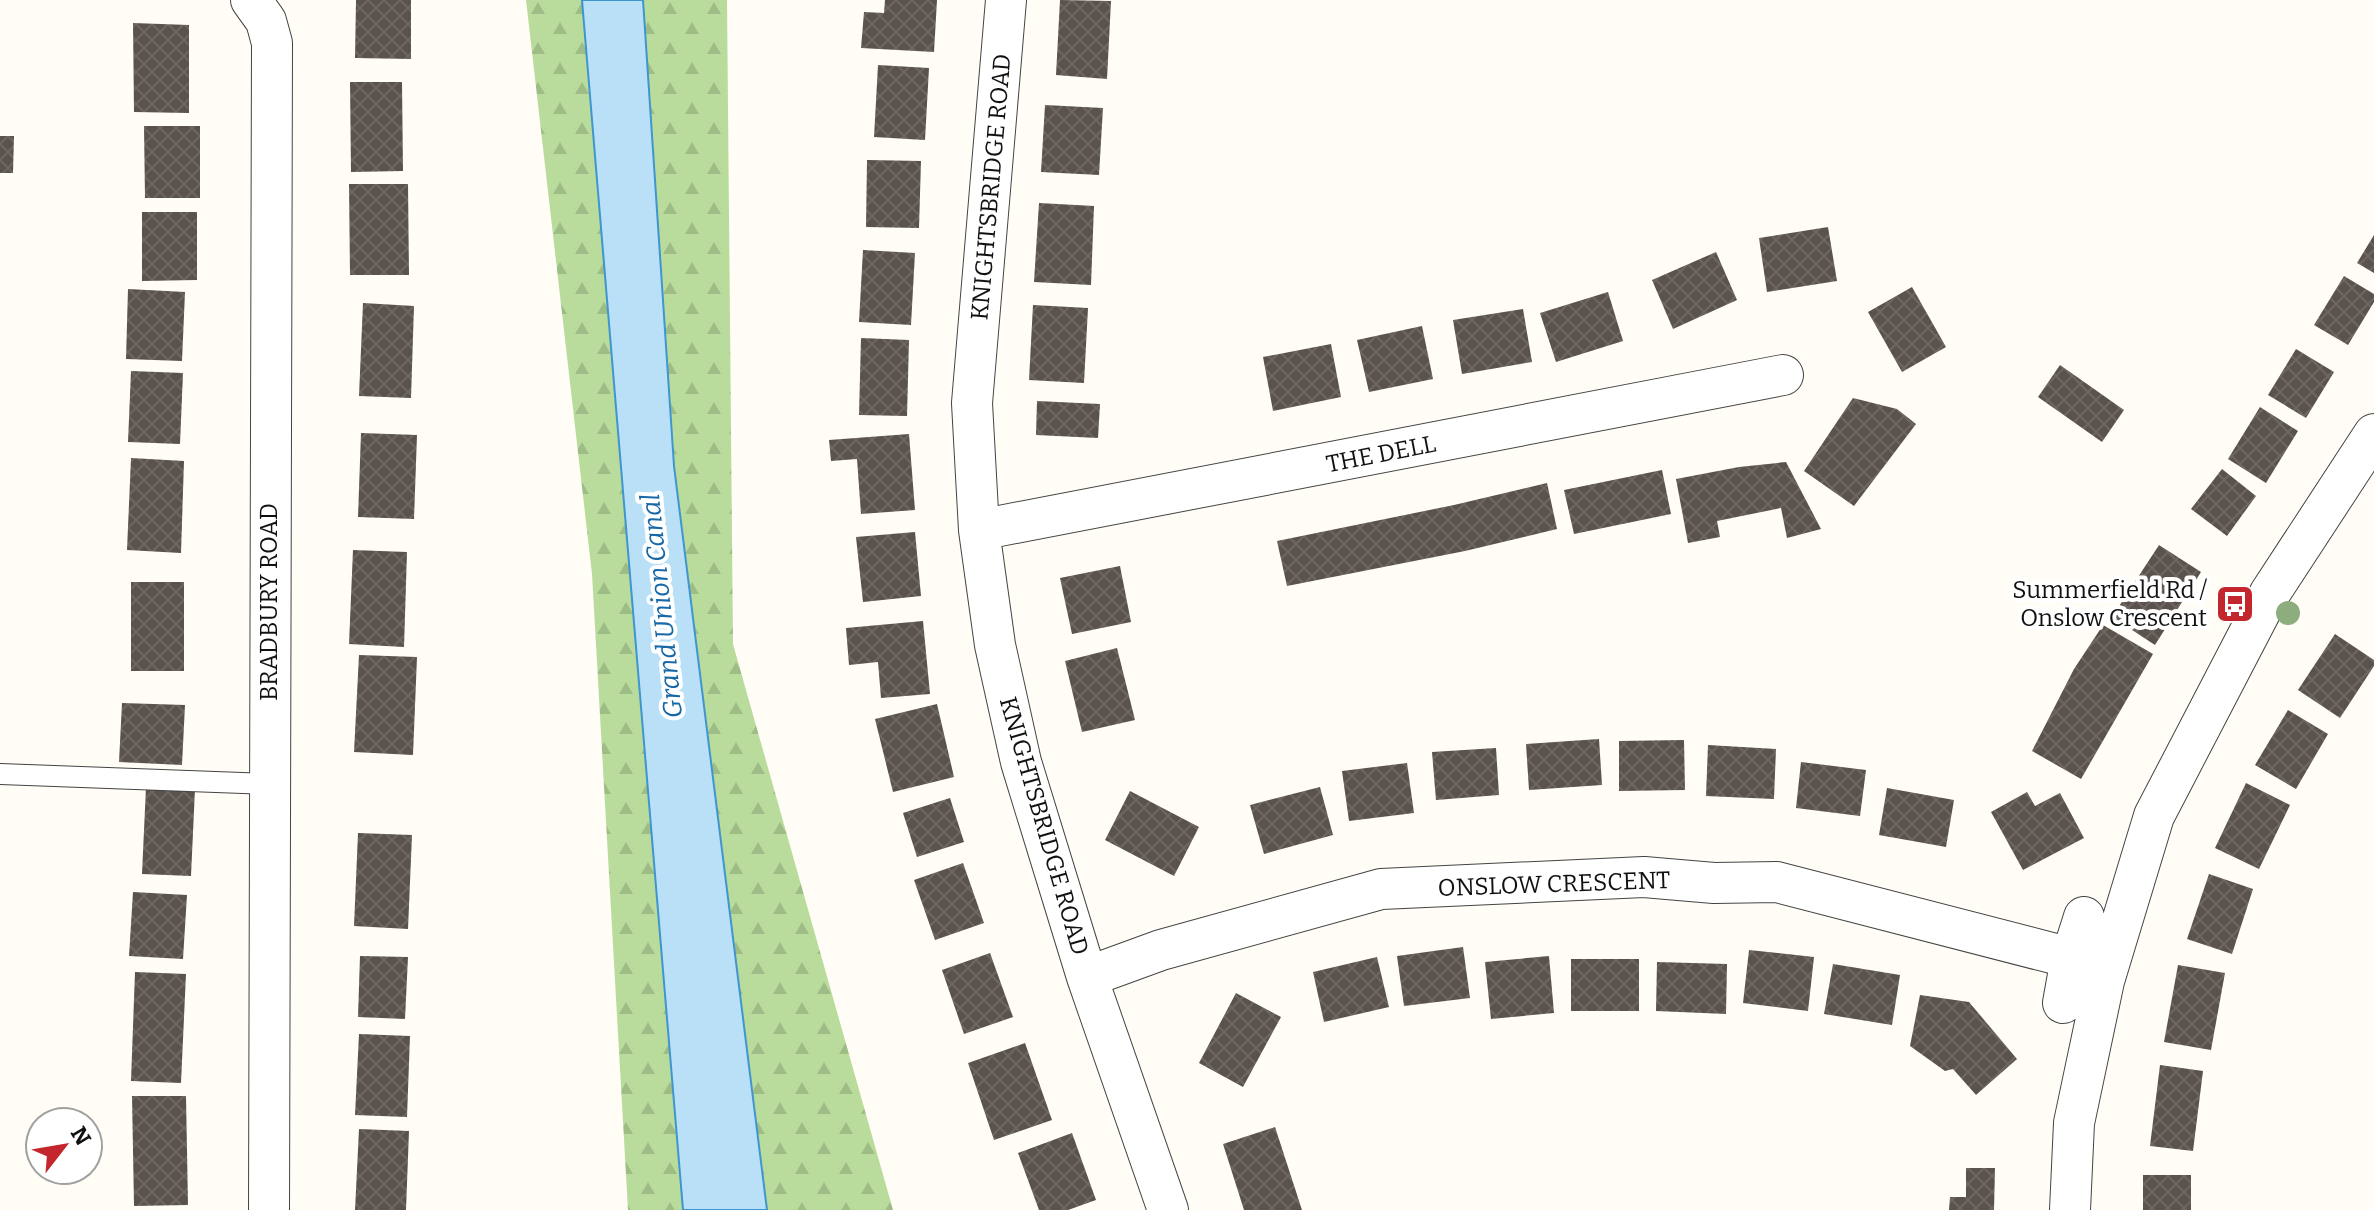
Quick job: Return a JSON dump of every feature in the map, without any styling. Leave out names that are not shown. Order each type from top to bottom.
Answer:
[{"type":"street","name":"BRADBURY ROAD","points":[[251,0],[266,21],[272,43],[269,1210]]},
{"type":"street","name":"KNIGHTSBRIDGE ROAD","points":[[1006,0],[972,403],[979,530],[995,645],[1021,762],[1087,977],[1168,1210]]},
{"type":"street","name":"THE DELL","points":[[979,530],[1783,375]]},
{"type":"street","points":[[2070,1210],[2076,1112],[2104,981],[2154,816],[2270,593],[2374,434]]},
{"type":"street","name":"ONSLOW CRESCENT","points":[[1087,977],[1161,950],[1381,889],[1644,877],[1714,883],[1777,882],[2071,958]]},
{"type":"street","points":[[2063,1003],[2071,958],[2084,917]]},
{"type":"lane","points":[[0,774],[269,784]]},
{"type":"green space","points":[[526,0],[582,0],[683,1210],[628,1210],[592,574]]},
{"type":"green space","points":[[643,0],[727,0],[733,644],[893,1210],[767,1210],[674,466]]},
{"type":"water","name":"Grand Union Canal","points":[[582,0],[643,0],[674,466],[767,1210],[683,1210]]},
{"type":"building","points":[[356,0],[411,0],[411,59],[355,58]]},
{"type":"building","points":[[885,0],[937,0],[934,52],[861,48],[864,12],[884,13]]},
{"type":"building","points":[[1060,0],[1111,1],[1107,79],[1056,75]]},
{"type":"building","points":[[133,23],[189,25],[189,113],[134,112]]},
{"type":"building","points":[[878,65],[929,68],[925,140],[874,137]]},
{"type":"building","points":[[350,82],[402,82],[403,171],[351,172]]},
{"type":"building","points":[[1045,105],[1103,108],[1099,175],[1041,172]]},
{"type":"building","points":[[144,126],[200,126],[200,198],[145,198]]},
{"type":"building","points":[[0,136],[14,136],[13,173],[0,173]]},
{"type":"building","points":[[867,160],[921,161],[919,228],[866,227]]},
{"type":"building","points":[[349,184],[408,184],[409,275],[350,275]]},
{"type":"building","points":[[1039,203],[1094,206],[1091,285],[1034,282]]},
{"type":"building","points":[[142,212],[197,212],[197,280],[142,281]]},
{"type":"building","points":[[1828,227],[1837,281],[1767,292],[1759,238]]},
{"type":"building","points":[[2374,235],[2374,273],[2357,263]]},
{"type":"building","points":[[863,250],[915,253],[911,325],[859,322]]},
{"type":"building","points":[[1716,252],[1737,300],[1673,329],[1652,280]]},
{"type":"building","points":[[2344,276],[2374,294],[2374,302],[2348,345],[2314,325]]},
{"type":"building","points":[[1912,287],[1946,347],[1902,372],[1868,312]]},
{"type":"building","points":[[128,289],[185,292],[182,361],[126,359]]},
{"type":"building","points":[[1608,292],[1623,341],[1556,362],[1540,313]]},
{"type":"building","points":[[363,303],[414,306],[411,398],[359,396]]},
{"type":"building","points":[[1033,305],[1088,308],[1084,383],[1029,380]]},
{"type":"building","points":[[1523,309],[1532,362],[1462,374],[1453,320]]},
{"type":"building","points":[[1422,326],[1433,379],[1369,392],[1357,340]]},
{"type":"building","points":[[861,338],[909,340],[907,416],[859,415]]},
{"type":"building","points":[[1331,344],[1341,397],[1273,411],[1263,357]]},
{"type":"building","points":[[2296,349],[2334,372],[2306,418],[2268,395]]},
{"type":"building","points":[[2060,365],[2124,410],[2102,442],[2038,397]]},
{"type":"building","points":[[131,371],[183,373],[180,444],[128,442]]},
{"type":"building","points":[[1853,398],[1897,409],[1916,424],[1854,506],[1804,471]]},
{"type":"building","points":[[1037,401],[1100,404],[1098,438],[1036,435]]},
{"type":"building","points":[[2260,407],[2298,431],[2266,483],[2228,459]]},
{"type":"building","points":[[361,433],[417,435],[414,519],[358,517]]},
{"type":"building","points":[[909,434],[915,510],[861,514],[857,459],[831,461],[829,440]]},
{"type":"building","points":[[131,458],[184,461],[181,553],[127,550]]},
{"type":"building","points":[[1786,462],[1821,529],[1787,538],[1781,508],[1717,521],[1720,537],[1688,543],[1676,479]]},
{"type":"building","points":[[2222,469],[2256,496],[2227,536],[2191,509]]},
{"type":"building","points":[[1662,470],[1671,514],[1574,534],[1564,490]]},
{"type":"building","points":[[1547,483],[1557,529],[1465,551],[1287,586],[1277,541]]},
{"type":"building","points":[[915,532],[921,596],[863,602],[856,537]]},
{"type":"building","points":[[2159,545],[2201,572],[2155,645],[2112,617]]},
{"type":"building","points":[[353,550],[407,552],[404,647],[349,644]]},
{"type":"building","points":[[1120,566],[1131,622],[1072,634],[1060,578]]},
{"type":"building","points":[[131,582],[184,582],[184,671],[131,671]]},
{"type":"building","points":[[923,621],[930,694],[881,698],[878,662],[849,665],[846,628]]},
{"type":"building","points":[[2103,625],[2153,654],[2081,779],[2032,751],[2074,669]]},
{"type":"building","points":[[2335,634],[2374,660],[2374,666],[2340,718],[2298,690]]},
{"type":"building","points":[[1117,648],[1135,720],[1082,732],[1065,661]]},
{"type":"building","points":[[359,655],[417,657],[413,755],[354,752]]},
{"type":"building","points":[[122,703],[185,705],[182,765],[119,762]]},
{"type":"building","points":[[937,704],[954,777],[893,792],[875,719]]},
{"type":"building","points":[[2288,710],[2328,734],[2296,789],[2255,765]]},
{"type":"building","points":[[1599,739],[1602,785],[1529,790],[1526,744]]},
{"type":"building","points":[[1684,740],[1685,790],[1619,791],[1619,741]]},
{"type":"building","points":[[1708,745],[1776,749],[1774,799],[1706,796]]},
{"type":"building","points":[[1496,748],[1499,795],[1436,800],[1432,752]]},
{"type":"building","points":[[1801,762],[1866,770],[1860,816],[1796,808]]},
{"type":"building","points":[[1407,763],[1414,813],[1349,821],[1342,771]]},
{"type":"building","points":[[2246,783],[2290,805],[2259,869],[2215,848]]},
{"type":"building","points":[[146,787],[195,789],[191,876],[142,874]]},
{"type":"building","points":[[1320,787],[1333,835],[1264,854],[1250,805]]},
{"type":"building","points":[[1887,788],[1954,800],[1946,847],[1879,835]]},
{"type":"building","points":[[1130,791],[1199,827],[1174,876],[1105,840]]},
{"type":"building","points":[[2027,792],[2035,806],[2060,793],[2084,838],[2023,870],[1991,812]]},
{"type":"building","points":[[950,798],[964,842],[917,857],[903,813]]},
{"type":"building","points":[[358,833],[412,835],[408,929],[354,926]]},
{"type":"building","points":[[963,863],[984,923],[935,940],[914,880]]},
{"type":"building","points":[[2209,874],[2253,889],[2232,954],[2187,939]]},
{"type":"building","points":[[133,892],[187,895],[183,959],[129,956]]},
{"type":"building","points":[[1463,947],[1470,998],[1404,1006],[1397,956]]},
{"type":"building","points":[[1749,950],[1814,957],[1808,1011],[1743,1003]]},
{"type":"building","points":[[990,953],[1013,1017],[964,1034],[942,970]]},
{"type":"building","points":[[360,956],[408,957],[405,1019],[358,1017]]},
{"type":"building","points":[[1549,956],[1554,1013],[1491,1019],[1485,962]]},
{"type":"building","points":[[1377,957],[1389,1007],[1324,1022],[1313,972]]},
{"type":"building","points":[[1571,959],[1639,959],[1639,1011],[1571,1011]]},
{"type":"building","points":[[1657,962],[1727,964],[1726,1014],[1656,1011]]},
{"type":"building","points":[[1833,964],[1900,975],[1892,1025],[1824,1014]]},
{"type":"building","points":[[2178,965],[2225,973],[2211,1050],[2164,1042]]},
{"type":"building","points":[[135,972],[186,974],[181,1083],[131,1081]]},
{"type":"building","points":[[1236,993],[1281,1017],[1243,1087],[1199,1063]]},
{"type":"building","points":[[1920,995],[1969,1002],[2017,1059],[1976,1095],[1953,1069],[1945,1071],[1910,1046]]},
{"type":"building","points":[[359,1034],[410,1036],[407,1117],[355,1115]]},
{"type":"building","points":[[1025,1043],[1052,1120],[994,1140],[968,1063]]},
{"type":"building","points":[[2160,1065],[2203,1071],[2193,1151],[2150,1146]]},
{"type":"building","points":[[132,1096],[186,1096],[188,1205],[134,1206]]},
{"type":"building","points":[[1275,1127],[1302,1210],[1244,1210],[1223,1144]]},
{"type":"building","points":[[359,1129],[409,1131],[406,1210],[355,1210]]},
{"type":"building","points":[[1072,1133],[1096,1200],[1068,1210],[1039,1210],[1018,1153]]},
{"type":"building","points":[[1966,1168],[1995,1168],[1994,1210],[1949,1210],[1950,1197],[1966,1197]]},
{"type":"building","points":[[2143,1175],[2191,1175],[2191,1210],[2143,1210]]},
{"type":"place","name":"Summerfield Rd / Onslow Crescent","points":[[2235,604]]}]
